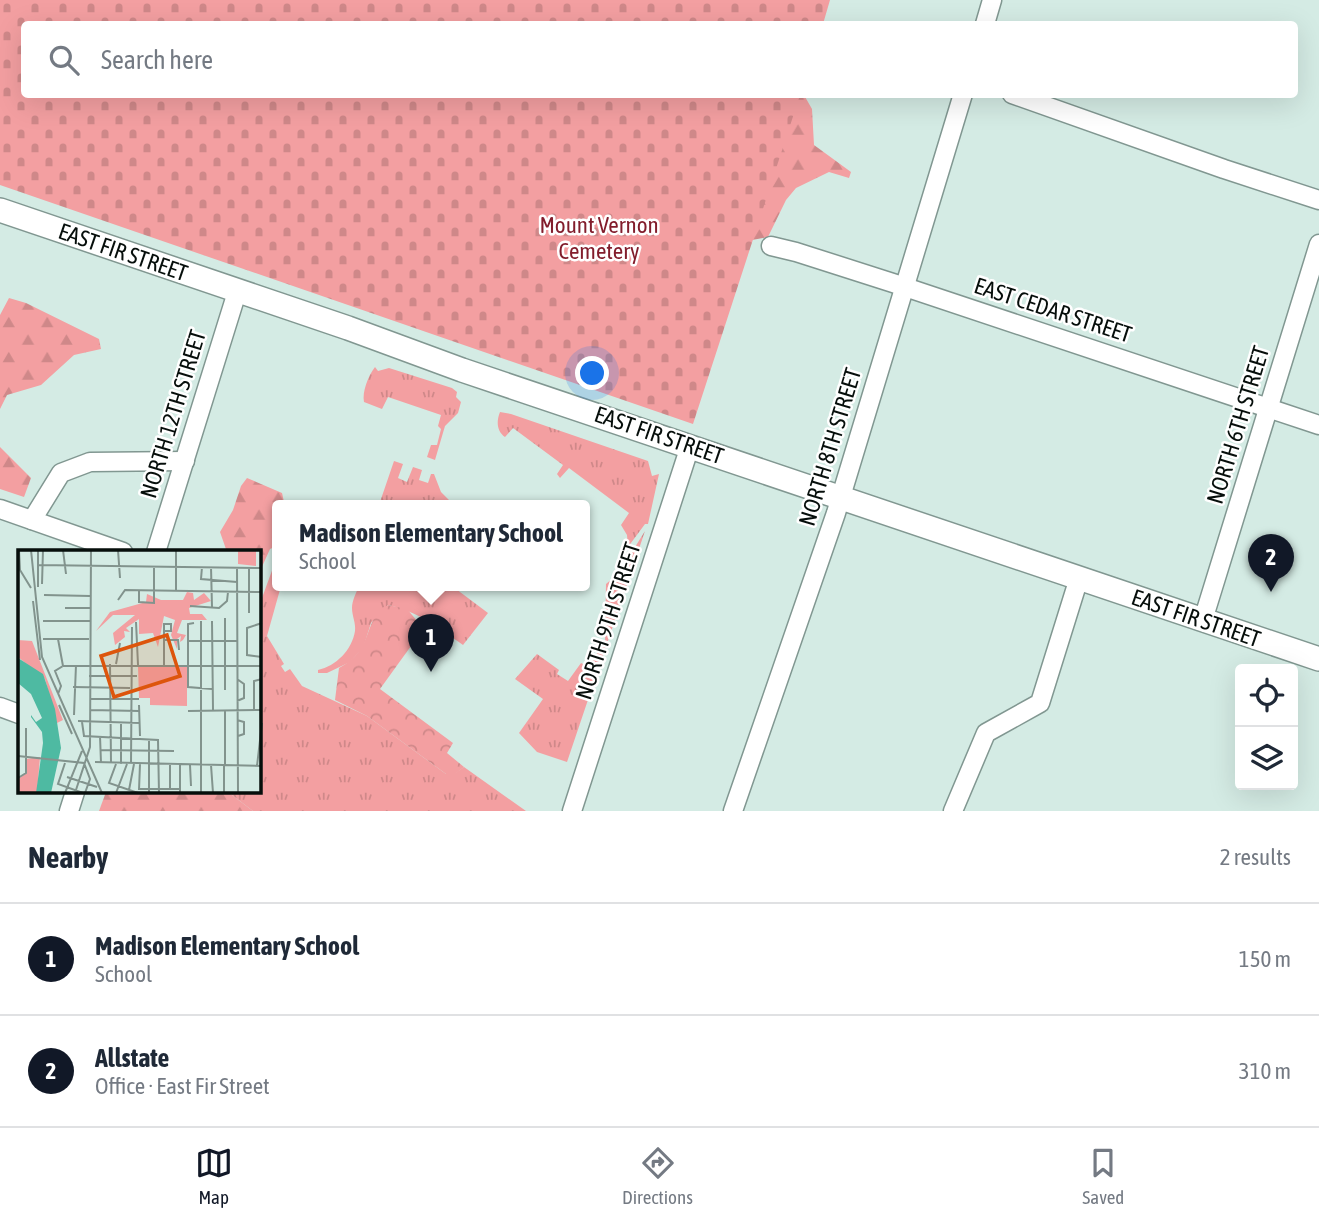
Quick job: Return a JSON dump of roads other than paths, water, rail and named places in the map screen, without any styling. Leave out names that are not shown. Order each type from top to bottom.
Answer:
[{"type":"street","points":[[986,21],[992,0]]},
{"type":"street","name":"NORTH 8TH STREET","points":[[733,811],[841,497],[962,98]]},
{"type":"street","points":[[1023,98],[1319,200]]},
{"type":"street","name":"EAST FIR STREET","points":[[0,210],[1319,659]]},
{"type":"street","name":"NORTH 6TH STREET","points":[[1203,620],[1319,244]]},
{"type":"street","name":"EAST CEDAR STREET","points":[[771,246],[904,287],[1319,425]]},
{"type":"street","name":"NORTH 12TH STREET","points":[[157,550],[237,292]]},
{"type":"street","name":"NORTH 9TH STREET","points":[[572,811],[690,446]]},
{"type":"street","points":[[32,520],[61,473],[90,461],[184,461]]},
{"type":"street","points":[[0,509],[117,550]]},
{"type":"street","points":[[953,811],[986,733],[1040,703],[1079,578]]},
{"type":"street","points":[[0,707],[18,715]]},
{"type":"street","points":[[69,811],[74,794]]},
{"type":"place","name":"Allstate","points":[[1271,592]]},
{"type":"place","name":"Madison Elementary School","points":[[431,672]]},
{"type":"park label","name":"Mount Vernon Cemetery","points":[[599,238]]}]
